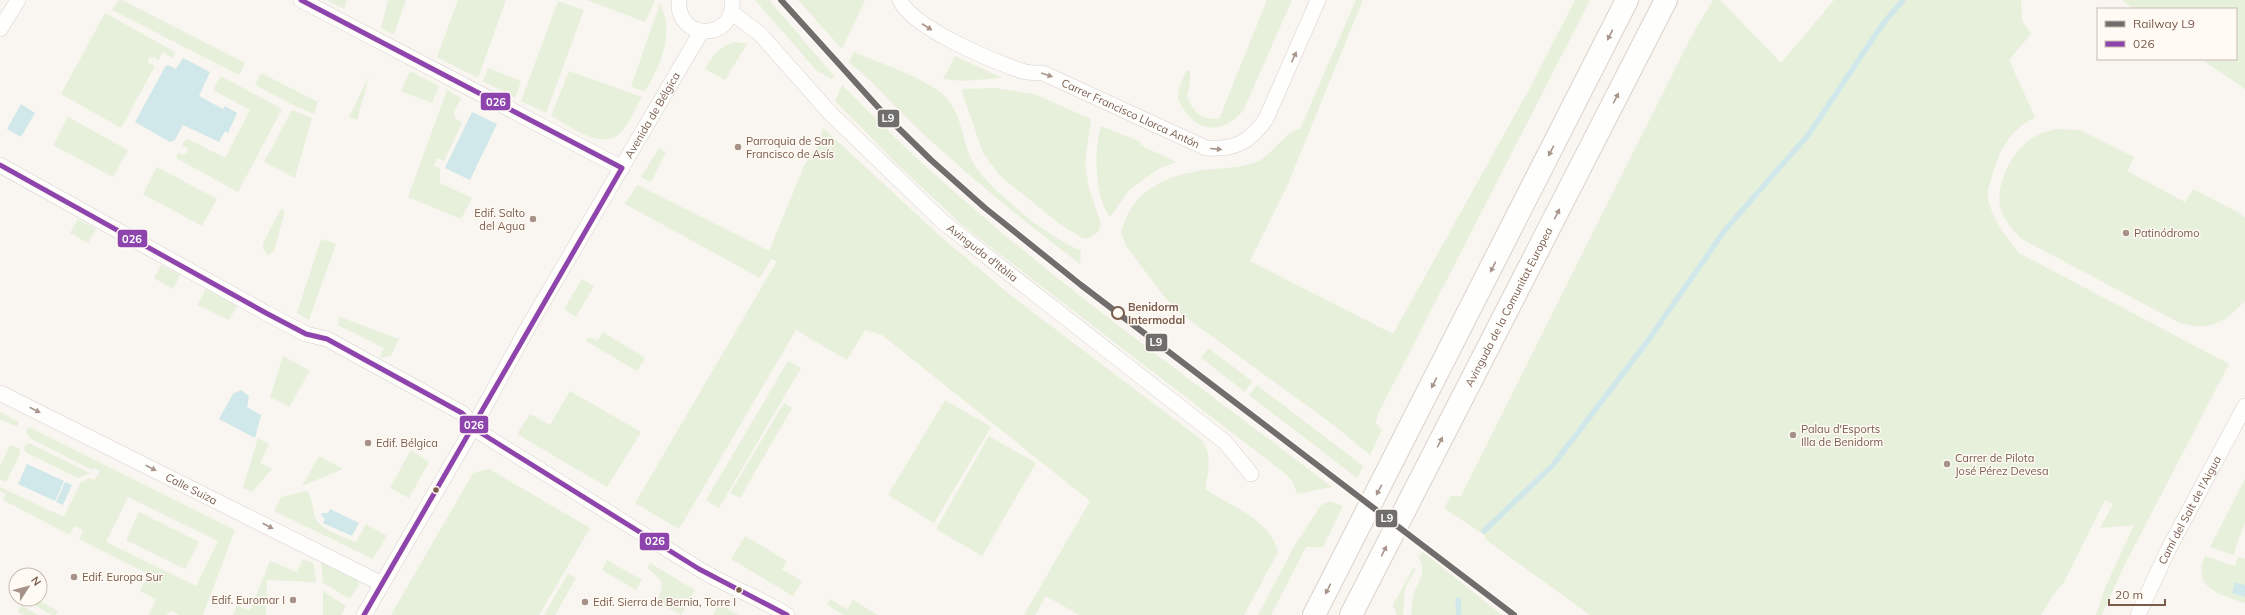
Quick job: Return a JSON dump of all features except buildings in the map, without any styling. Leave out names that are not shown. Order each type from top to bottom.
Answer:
[{"type":"main road","points":[[1314,615],[1397,456],[1628,0]]},
{"type":"main road","name":"Avinguda de la Comunitat Europea","points":[[1351,615],[1666,0]]},
{"type":"street","points":[[0,29],[18,0]]},
{"type":"street","points":[[301,0],[622,168]]},
{"type":"street","points":[[679,0],[681,16],[685,23],[701,32],[718,29],[726,23],[732,6]]},
{"type":"street","name":"Carrer Francisco Llorca Antón","points":[[900,0],[903,7],[912,17],[951,40],[1024,72],[1043,73],[1206,148],[1225,150],[1248,139],[1258,130],[1266,119],[1318,0]]},
{"type":"street","name":"Avinguda d'Itàlia","points":[[732,6],[760,34],[830,113],[943,222],[1225,442],[1251,474]]},
{"type":"street","name":"Avenida de Bélgica","points":[[364,615],[474,426],[527,329],[701,32]]},
{"type":"street","points":[[0,165],[306,334],[327,339],[462,413],[481,433],[720,582],[764,600],[787,615]]},
{"type":"street","name":"Calle Suiza","points":[[0,393],[382,584]]},
{"type":"street","name":"Camí del Salt de l'Aigua","points":[[2138,615],[2168,550],[2245,406]]},
{"type":"green space","points":[[118,0],[122,0],[245,63],[239,75],[112,10]]},
{"type":"green space","points":[[327,0],[347,0],[344,9]]},
{"type":"green space","points":[[388,0],[406,0],[394,35],[381,28]]},
{"type":"green space","points":[[458,0],[506,0],[478,78],[437,57]]},
{"type":"green space","points":[[587,0],[655,0],[645,22]]},
{"type":"green space","points":[[755,0],[769,0],[835,77],[832,79],[817,71]]},
{"type":"green space","points":[[798,0],[865,0],[842,49]]},
{"type":"green space","points":[[1267,0],[1292,0],[1243,111],[1231,122],[1221,127],[1205,127],[1198,124],[1182,107],[1178,99],[1179,88],[1186,71],[1190,71],[1190,82],[1187,97],[1193,108],[1203,117],[1219,119]]},
{"type":"green space","points":[[1356,0],[1363,0],[1287,186],[1250,261],[1393,334],[1531,86],[1575,0],[1590,0],[1378,414],[1376,423],[1382,430],[1370,455],[1336,427],[1180,313],[1163,295],[1127,247],[1121,233],[1126,218],[1141,196],[1164,181],[1191,172],[1236,167],[1254,163],[1261,160],[1288,135],[1300,129]]},
{"type":"green space","points":[[1713,0],[1720,0],[1781,63],[1834,0],[2021,0],[2022,20],[2031,34],[2009,60],[2035,117],[2011,136],[1997,160],[1987,194],[1996,220],[2019,253],[2229,364],[2123,568],[2102,615],[2096,615],[2105,588],[2134,525],[2100,528],[2113,504],[2105,500],[2064,582],[2053,595],[2041,615],[1590,615],[1485,539],[1486,536],[1444,508],[1451,496],[1461,496],[1691,37]]},
{"type":"green space","points":[[2122,0],[2245,0],[2245,89],[2202,60],[2237,60],[2237,8],[2133,8]]},
{"type":"green space","points":[[558,1],[584,10],[546,113],[521,101]]},
{"type":"green space","points":[[660,3],[666,26],[666,37],[661,59],[645,91],[631,87]]},
{"type":"green space","points":[[105,13],[175,52],[173,58],[163,52],[158,61],[155,57],[149,57],[148,63],[155,66],[121,128],[61,94]]},
{"type":"green space","points":[[736,42],[747,44],[725,80],[705,69],[718,51]]},
{"type":"green space","points":[[854,52],[917,78],[940,92],[948,100],[957,115],[970,156],[981,174],[1007,200],[1039,226],[1069,245],[1081,250],[1080,264],[1022,219],[920,130],[849,62]]},
{"type":"green space","points":[[955,56],[1002,78],[963,81],[943,79]]},
{"type":"green space","points":[[488,68],[521,81],[515,98],[483,81]]},
{"type":"green space","points":[[410,71],[439,86],[432,103],[401,91]]},
{"type":"green space","points":[[569,71],[642,97],[630,120],[621,132],[614,137],[605,139],[596,138],[577,131],[551,116]]},
{"type":"green space","points":[[261,73],[318,102],[314,114],[255,85]]},
{"type":"green space","points":[[221,76],[282,109],[238,192],[176,158],[179,152],[181,155],[187,154],[188,148],[182,146],[186,138],[225,158],[250,110],[213,90]]},
{"type":"green space","points":[[369,76],[357,120],[349,117]]},
{"type":"green space","points":[[842,85],[936,176],[996,228],[1138,341],[1332,487],[1297,494],[1293,482],[1287,475],[962,225],[899,166],[835,101]]},
{"type":"green space","points":[[995,88],[1034,94],[1091,119],[1085,162],[1089,189],[1101,224],[1098,232],[1090,238],[1083,238],[1061,225],[1000,176],[983,153],[962,92],[964,89]]},
{"type":"green space","points":[[447,90],[461,98],[454,112],[455,118],[462,123],[444,161],[437,158],[434,166],[440,168],[440,183],[472,198],[461,219],[408,197]]},
{"type":"green space","points":[[292,110],[312,118],[295,178],[264,162]]},
{"type":"green space","points":[[68,117],[128,150],[113,177],[53,145]]},
{"type":"green space","points":[[1101,126],[1141,142],[1140,145],[1176,162],[1160,168],[1129,190],[1110,217],[1105,208],[1098,185],[1097,147]]},
{"type":"green space","points":[[823,128],[940,236],[1014,298],[1202,440],[1208,452],[1209,458],[1205,489],[1258,522],[1274,541],[1278,552],[1244,615],[1079,615],[1046,596],[1035,615],[1024,615],[1090,501],[882,335],[865,330],[847,360],[796,330],[679,529],[635,503],[777,261],[771,259],[760,278],[625,204],[637,185],[769,251],[804,166],[818,145]]},
{"type":"green space","name":"Patinódromo","points":[[2057,129],[2080,130],[2134,157],[2127,171],[2185,202],[2193,189],[2239,213],[2245,218],[2245,301],[2230,315],[2216,323],[2200,326],[2180,323],[2020,238],[2001,211],[1999,197],[2004,176],[2014,157],[2028,141],[2036,136]]},
{"type":"green space","points":[[659,148],[666,152],[651,182],[641,177]]},
{"type":"green space","points":[[157,167],[217,199],[202,226],[143,194]]},
{"type":"green space","points":[[281,209],[285,211],[274,251],[268,255],[263,249],[263,243]]},
{"type":"green space","points":[[78,219],[96,229],[88,243],[70,233]]},
{"type":"green space","points":[[321,239],[336,244],[309,320],[297,313]]},
{"type":"green space","points":[[161,265],[180,275],[173,289],[154,278]]},
{"type":"green space","points":[[582,279],[594,286],[576,317],[564,309]]},
{"type":"green space","points":[[206,289],[237,306],[229,320],[197,305]]},
{"type":"green space","points":[[340,317],[399,339],[391,356],[379,358],[384,348],[338,325]]},
{"type":"green space","points":[[603,332],[645,358],[637,371],[586,341],[589,337],[597,341]]},
{"type":"green space","points":[[1208,348],[1252,381],[1245,392],[1201,358]]},
{"type":"green space","points":[[283,356],[310,371],[289,407],[270,397]]},
{"type":"green space","points":[[788,361],[801,368],[719,508],[706,500]]},
{"type":"green space","points":[[1257,385],[1363,466],[1357,478],[1249,395]]},
{"type":"green space","points":[[570,391],[641,432],[607,487],[517,434],[530,414],[550,425]]},
{"type":"green space","points":[[945,400],[991,427],[934,523],[888,495]]},
{"type":"green space","points":[[784,403],[792,408],[740,498],[730,493]]},
{"type":"green space","points":[[0,412],[19,422],[17,427],[0,419]]},
{"type":"green space","points":[[29,427],[235,530],[203,615],[180,615],[172,611],[166,615],[149,615],[156,599],[140,591],[148,574],[79,539],[83,530],[74,526],[70,535],[3,500],[6,494],[0,491],[0,487],[64,517],[80,483],[89,478],[95,480],[100,471],[94,468],[92,470],[30,438],[26,432]],"holes":[[[128,497],[218,541],[196,586],[106,542]]]},
{"type":"green space","points":[[989,436],[1036,463],[982,556],[936,529]]},
{"type":"green space","points":[[258,438],[269,444],[260,463],[272,469],[252,492],[243,488]]},
{"type":"green space","points":[[29,443],[90,473],[78,478],[25,452],[24,447]]},
{"type":"green space","points":[[10,445],[19,448],[20,454],[6,482],[0,480],[0,466]]},
{"type":"green space","points":[[411,450],[429,462],[409,498],[390,488]]},
{"type":"green space","points":[[319,456],[343,469],[302,486]]},
{"type":"green space","points":[[489,469],[590,528],[539,615],[391,615],[473,473]]},
{"type":"green space","points":[[2245,479],[2245,522],[2233,555],[2210,547]]},
{"type":"green space","points":[[307,491],[317,521],[326,529],[356,542],[366,524],[387,536],[373,559],[274,511],[281,497]]},
{"type":"green space","points":[[1329,501],[1343,506],[1323,547],[1306,547],[1271,615],[1258,615],[1295,545],[1321,505]]},
{"type":"green space","points":[[139,512],[199,542],[185,569],[126,540]]},
{"type":"green space","points":[[745,536],[787,561],[782,569],[802,581],[793,596],[731,559]]},
{"type":"green space","points":[[1423,552],[1502,615],[1411,615],[1413,596],[1422,573],[1419,557]]},
{"type":"green space","points":[[2205,556],[2235,566],[2238,557],[2245,559],[2245,603],[2227,597],[2211,589],[2205,583],[2202,576],[2202,567]]},
{"type":"green space","points":[[303,559],[314,564],[316,582],[267,580],[266,615],[233,615],[237,605],[250,611],[270,561],[297,572]]},
{"type":"green space","points":[[321,560],[356,577],[359,584],[350,599],[323,583]]},
{"type":"green space","points":[[607,560],[642,580],[636,590],[602,570]]},
{"type":"green space","points":[[650,563],[695,590],[681,615],[656,602],[662,586],[660,579],[647,568]]},
{"type":"green space","points":[[1414,567],[1415,570],[1405,588],[1403,615],[1397,615],[1393,605]]},
{"type":"green space","points":[[568,573],[576,578],[555,615],[544,615]]},
{"type":"green space","points":[[323,591],[346,606],[341,615],[323,615]]},
{"type":"green space","points":[[830,599],[847,609],[853,600],[878,615],[844,615],[827,605]]},
{"type":"green space","points":[[719,604],[738,615],[713,615]]},
{"type":"green space","points":[[48,605],[58,611],[55,615],[52,615],[38,607],[48,607]]},
{"type":"green space","points":[[20,607],[24,607],[38,615],[24,615],[18,612]]},
{"type":"water","points":[[183,58],[210,72],[199,96],[223,109],[225,106],[237,113],[228,133],[225,131],[219,142],[183,125],[175,140],[170,142],[135,122],[165,67],[168,65],[176,69]]},
{"type":"water","points":[[21,104],[35,113],[21,137],[7,129]]},
{"type":"water","points":[[472,112],[497,124],[470,180],[445,168]]},
{"type":"water","points":[[241,390],[249,396],[247,407],[261,415],[255,438],[219,419],[233,394]]},
{"type":"water","points":[[27,464],[64,481],[55,501],[18,484]]},
{"type":"water","points":[[65,482],[72,485],[63,505],[56,502]]},
{"type":"water","points":[[330,509],[359,523],[352,536],[323,523],[325,519],[321,515],[322,513],[328,513]]},
{"type":"water","points":[[2235,582],[2245,585],[2245,597],[2232,593]]},
{"type":"waterway","points":[[1484,531],[1553,465],[1647,342],[1725,230],[1809,134],[1882,25],[1903,0]]},
{"type":"waterway","points":[[1458,600],[1459,615]]},
{"type":"rail line","name":"L9","points":[[781,0],[886,116],[931,160],[985,208],[1081,285],[1514,615]]},
{"type":"transit line","name":"026","points":[[301,0],[622,168],[364,615]]},
{"type":"transit line","name":"026","points":[[0,165],[266,313],[306,334],[327,339],[462,413],[481,433],[699,569],[787,615]]},
{"type":"place","name":"Parroquia de San Francisco de Asís","points":[[738,147]]},
{"type":"place","name":"Edif. Salto del Agua","points":[[533,219]]},
{"type":"place","name":"Patinódromo","points":[[2126,233]]},
{"type":"place","name":"Benidorm Intermodal","points":[[1118,313]]},
{"type":"place","name":"Palau d'Esports Illa de Benidorm","points":[[1793,435]]},
{"type":"place","name":"Edif. Bélgica","points":[[368,443]]},
{"type":"place","name":"Carrer de Pilota José Pérez Devesa","points":[[1947,464]]},
{"type":"place","name":"Edif. Europa Sur","points":[[74,577]]},
{"type":"place","name":"Edif. Euromar I","points":[[293,600]]},
{"type":"place","name":"Edif. Sierra de Bernia, Torre I","points":[[585,602]]}]
